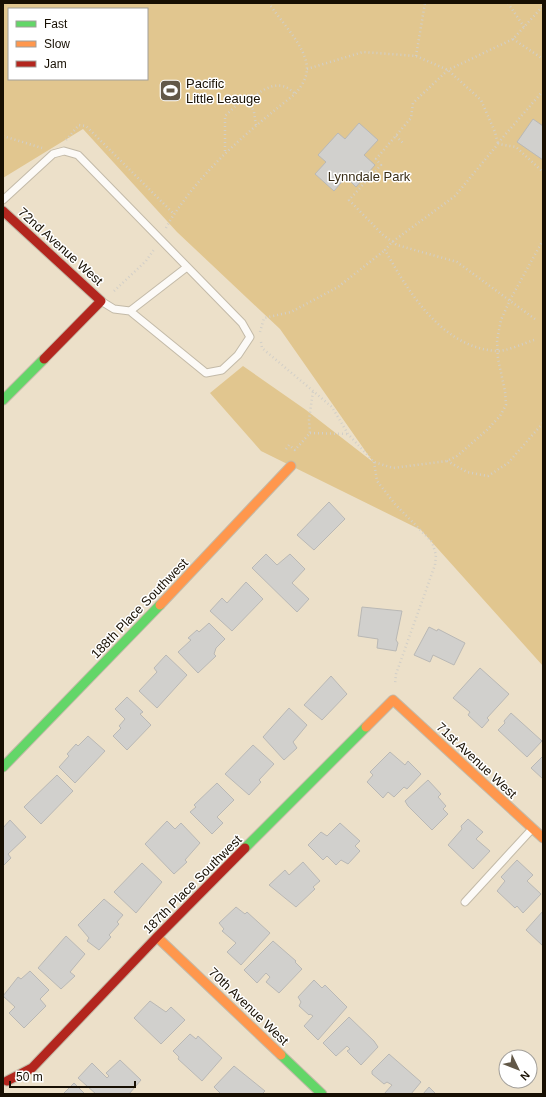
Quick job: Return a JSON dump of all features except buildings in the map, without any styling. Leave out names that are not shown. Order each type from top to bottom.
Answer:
[{"type":"street","name":"72nd Avenue West","points":[[3,212],[101,301]]},
{"type":"street","points":[[3,400],[101,301]]},
{"type":"street","name":"188th Place Southwest","points":[[3,767],[182,582],[291,466]]},
{"type":"street","name":"71st Avenue West","points":[[393,700],[543,838]]},
{"type":"street","name":"187th Place Southwest","points":[[7,1081],[32,1068],[157,937],[393,700]]},
{"type":"street","name":"70th Avenue West","points":[[157,937],[322,1094]]},
{"type":"lane","points":[[3,200],[52,154],[64,151],[78,155],[160,241],[242,323],[250,337],[238,355],[222,370],[206,373],[130,311],[114,309],[101,301]]},
{"type":"lane","points":[[130,311],[187,267]]},
{"type":"lane","points":[[465,902],[532,828]]},
{"type":"path","points":[[101,301],[146,261],[160,241],[174,214],[200,180],[225,152],[295,94],[303,85],[307,69],[297,43],[269,3]]},
{"type":"path","points":[[416,56],[425,3]]},
{"type":"path","points":[[508,3],[524,27]]},
{"type":"path","points":[[535,319],[457,262],[397,246],[383,235],[349,200],[381,165],[376,159],[411,118],[413,103],[448,70],[513,39],[543,6]]},
{"type":"path","points":[[513,39],[543,59]]},
{"type":"path","points":[[307,69],[363,52],[416,56],[448,70],[481,100],[495,132],[498,144]]},
{"type":"path","points":[[225,152],[225,116],[241,102],[245,103],[249,101],[269,86],[284,86],[291,89],[295,94]]},
{"type":"path","points":[[543,91],[455,196],[392,242],[385,250],[338,287],[291,312],[264,318],[259,337],[262,348],[332,407],[348,434],[374,462],[393,468],[447,461],[457,456],[488,429],[500,416],[506,404],[506,391],[497,340],[501,320],[510,300],[543,240]]},
{"type":"path","points":[[249,101],[256,119],[256,125]]},
{"type":"path","points":[[396,136],[403,143]]},
{"type":"path","points":[[498,144],[516,147],[543,172]]},
{"type":"path","points":[[385,250],[404,284],[424,308],[452,335],[465,342],[498,351],[534,340]]},
{"type":"path","points":[[310,433],[308,420],[313,391]]},
{"type":"path","points":[[447,461],[467,472],[488,476],[508,463],[543,424]]},
{"type":"path","points":[[310,433],[348,434]]},
{"type":"path","points":[[295,450],[310,433]]},
{"type":"path","points":[[374,462],[377,481],[395,504],[432,542],[436,555],[435,566],[396,674],[393,700]]},
{"type":"green space","name":"Lynndale Park","points":[[3,3],[543,3],[543,666],[421,530],[261,451],[210,393],[243,366],[306,410],[373,462],[280,329],[177,232],[83,129],[3,178]]},
{"type":"traffic: fast","points":[[3,400],[44,359]]},
{"type":"traffic: fast","points":[[3,767],[160,605]]},
{"type":"traffic: fast","points":[[245,848],[366,727]]},
{"type":"traffic: fast","points":[[281,1055],[322,1094]]},
{"type":"traffic: slow","points":[[160,605],[291,466]]},
{"type":"traffic: slow","points":[[366,727],[393,700],[543,838]]},
{"type":"traffic: slow","points":[[157,937],[281,1055]]},
{"type":"traffic: jam","points":[[3,211],[101,301],[44,359]]},
{"type":"traffic: jam","points":[[7,1081],[32,1068],[157,937],[245,848]]},
{"type":"place","name":"Pacific Little Leauge","points":[[171,90]]}]
